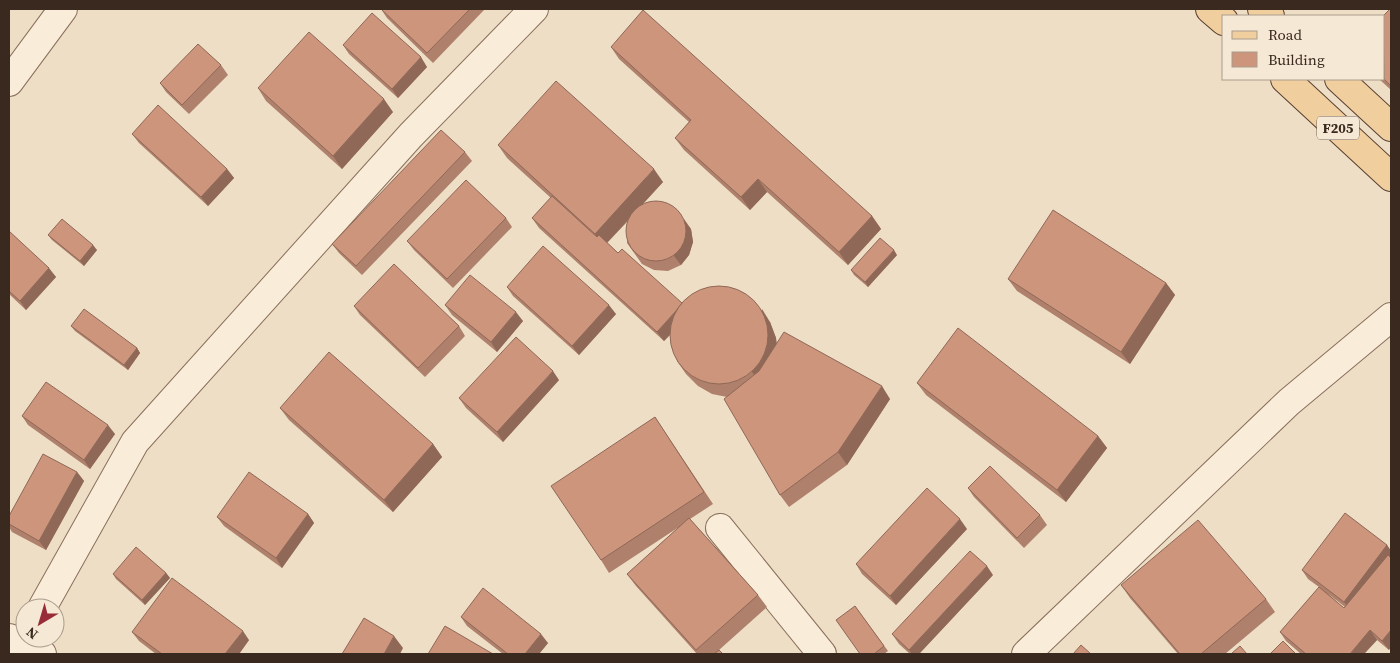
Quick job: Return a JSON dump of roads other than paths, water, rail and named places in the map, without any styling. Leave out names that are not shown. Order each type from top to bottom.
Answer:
[{"type":"main road","points":[[1210,9],[1222,19]]},
{"type":"main road","name":"F205","points":[[1286,80],[1391,177]]},
{"type":"main road","name":"F205","points":[[1340,80],[1391,127]]},
{"type":"street","points":[[9,82],[63,9]]},
{"type":"street","points":[[48,598],[135,442],[411,135],[534,9]]},
{"type":"street","points":[[1026,654],[1289,402],[1391,317]]},
{"type":"street","points":[[720,528],[822,654]]}]
